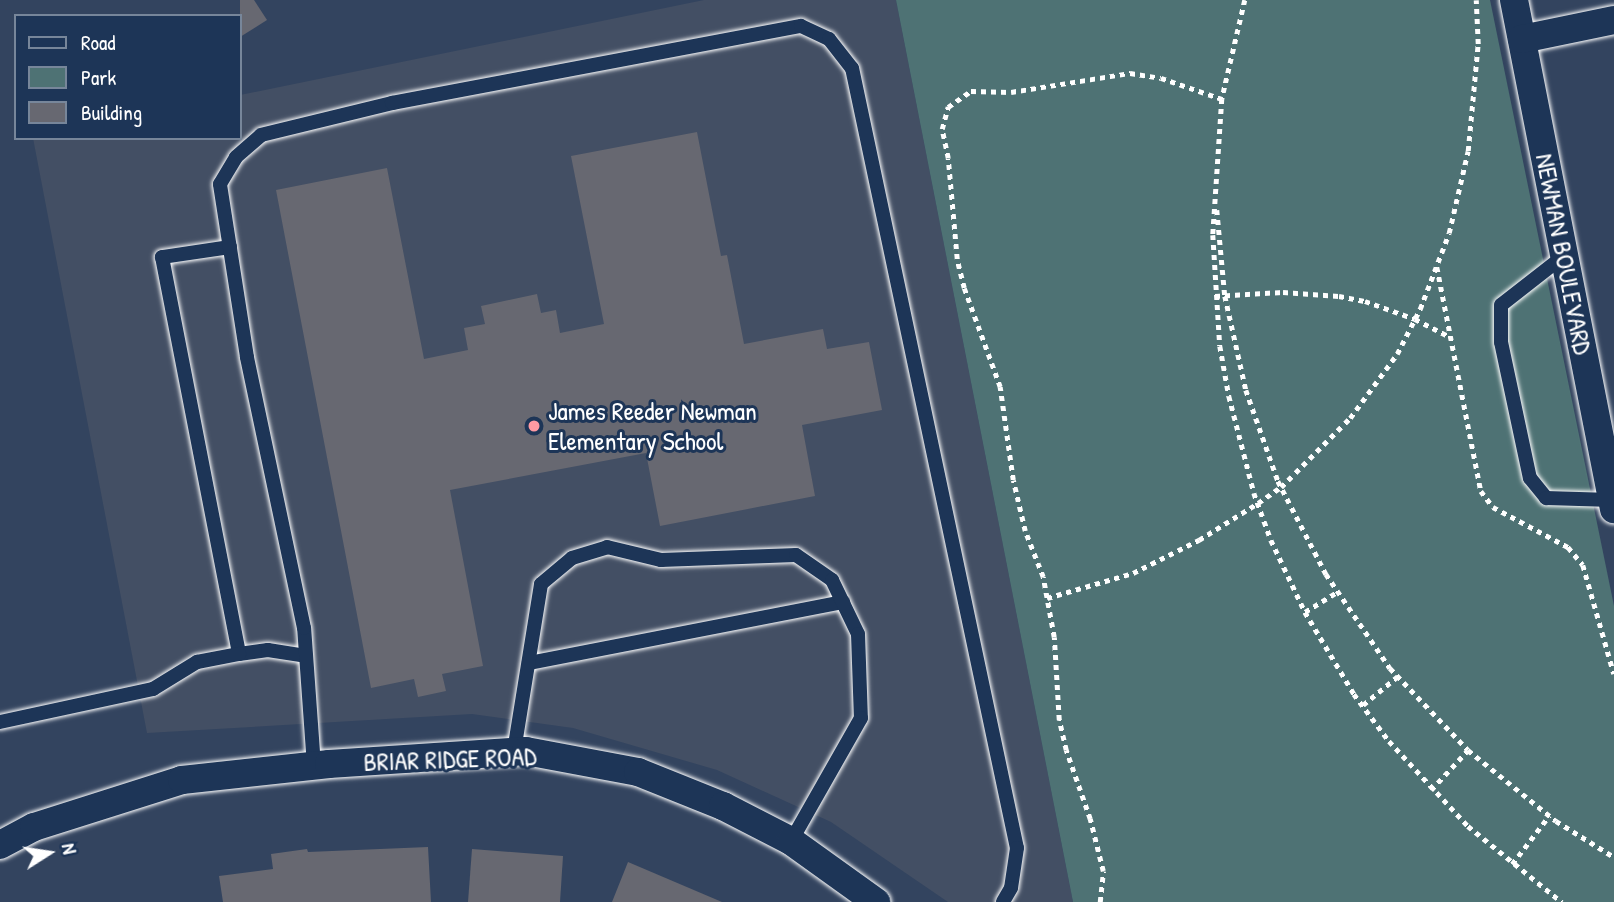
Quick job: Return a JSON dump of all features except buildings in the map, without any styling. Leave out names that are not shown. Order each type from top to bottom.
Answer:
[{"type":"street","name":"NEWMAN BOULEVARD","points":[[1514,0],[1613,505]]},
{"type":"street","points":[[1522,39],[1614,20]]},
{"type":"street","name":"BRIAR RIDGE ROAD","points":[[0,845],[33,827],[182,780],[314,766],[526,751],[638,772],[723,806],[790,841],[876,902]]},
{"type":"lane","points":[[314,766],[301,614],[247,357],[220,184],[236,157],[261,135],[392,103],[801,26],[829,40],[852,68],[1017,848],[1011,888],[1003,902]]},
{"type":"lane","points":[[230,247],[162,257],[239,654]]},
{"type":"lane","points":[[1564,255],[1501,305],[1501,342],[1530,478],[1546,498],[1613,505]]},
{"type":"lane","points":[[514,751],[541,584],[572,558],[607,547],[661,560],[796,555],[832,580],[858,634],[861,718],[790,841]]},
{"type":"lane","points":[[529,663],[843,602]]},
{"type":"lane","points":[[0,722],[153,689],[197,662],[268,650],[306,656]]},
{"type":"path","points":[[1245,0],[1222,99],[1215,178],[1215,296],[1229,396],[1258,503],[1305,612],[1363,705],[1431,790],[1512,864],[1562,902]]},
{"type":"path","points":[[1046,598],[1133,573],[1199,540],[1258,503],[1281,487],[1350,418],[1397,354],[1415,319],[1449,233],[1468,151],[1478,44],[1476,0]]},
{"type":"path","points":[[1100,902],[1103,871],[1059,720],[1055,637],[1013,481],[1000,387],[964,288],[957,259],[942,129],[948,107],[971,91],[1011,92],[1129,73],[1161,78],[1222,99]]},
{"type":"path","points":[[1215,178],[1225,296],[1246,390],[1281,487],[1337,592],[1398,676],[1468,750],[1549,816],[1614,857]]},
{"type":"path","points":[[1215,296],[1283,292],[1339,296],[1365,301],[1415,319],[1450,337]]},
{"type":"path","points":[[1305,612],[1337,592]]},
{"type":"path","points":[[1363,705],[1398,676]]},
{"type":"path","points":[[1431,790],[1468,750]]},
{"type":"path","points":[[1512,864],[1549,816]]},
{"type":"shaded area","name":"James Reeder Newman Elementary School","points":[[704,0],[896,0],[1073,902],[948,902],[831,822],[717,770],[573,728],[472,714],[147,733],[33,140],[242,140],[242,95]]},
{"type":"green space","points":[[896,0],[1490,0],[1614,606],[1614,902],[1073,902]]},
{"type":"place","name":"James Reeder Newman Elementary School","points":[[534,426]]}]
